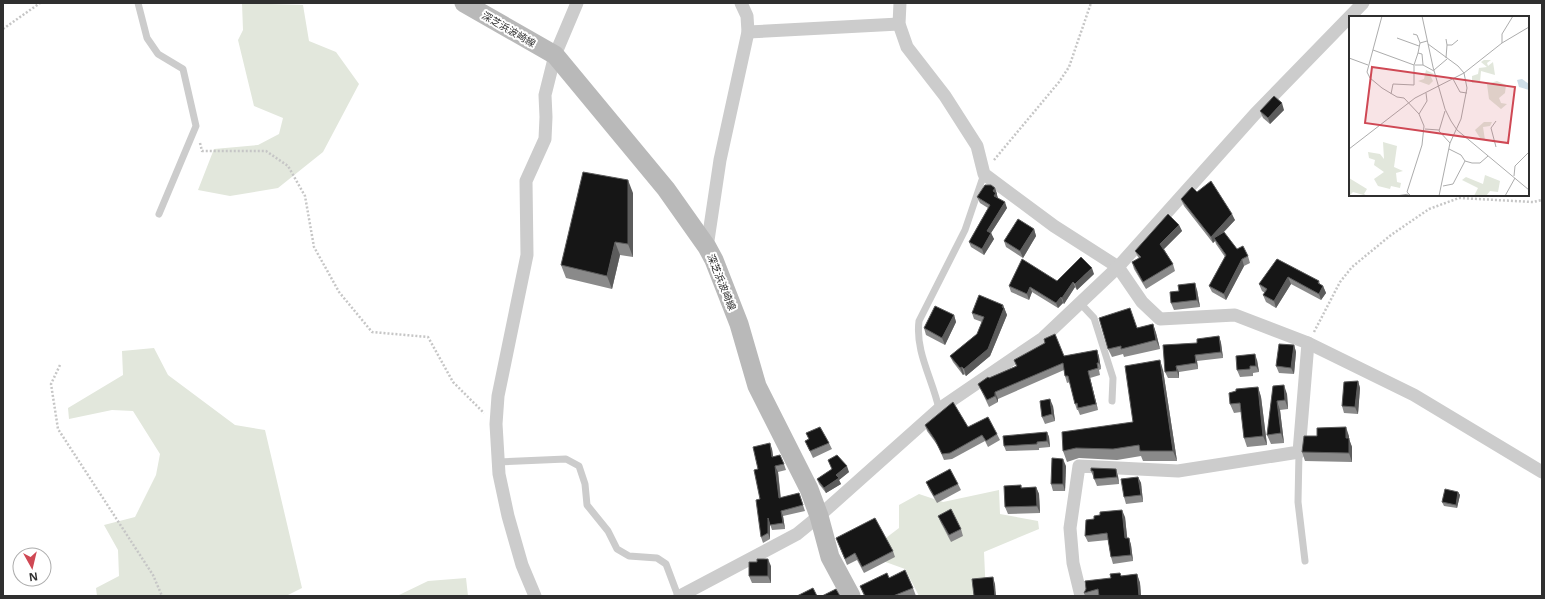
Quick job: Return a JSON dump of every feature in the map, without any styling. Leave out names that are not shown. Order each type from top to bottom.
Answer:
[{"type":"main road","name":"深芝浜波崎線","points":[[464,3],[555,55],[666,189],[707,247],[714,260],[738,324],[757,386],[809,489],[820,516],[830,557],[851,596]]},
{"type":"street","points":[[535,596],[522,566],[508,516],[498,462],[496,424],[498,396],[527,255],[526,180],[544,139],[546,117],[544,95],[555,55],[577,3]]},
{"type":"street","points":[[707,247],[720,160],[748,32],[747,16],[741,3]]},
{"type":"street","points":[[900,3],[899,24],[907,47],[945,96],[977,146],[984,173],[1054,226],[1118,266],[1142,302],[1160,319],[1236,315],[1308,344],[1414,395],[1542,472]]},
{"type":"street","points":[[1350,16],[1363,3]]},
{"type":"street","points":[[679,596],[797,534],[820,516],[939,409],[1043,338],[1118,266],[1255,114],[1349,17]]},
{"type":"street","points":[[748,32],[899,24]]},
{"type":"street","points":[[1081,596],[1072,563],[1070,528],[1080,466],[1178,471],[1299,452],[1308,344]]},
{"type":"lane","points":[[138,3],[147,38],[158,54],[183,69],[196,126],[159,214]]},
{"type":"lane","points":[[939,409],[924,362],[918,330],[919,321],[965,230],[984,173]]},
{"type":"lane","points":[[1080,302],[1094,318],[1113,378],[1112,401]]},
{"type":"lane","points":[[1299,452],[1298,502],[1305,561]]},
{"type":"lane","points":[[498,462],[566,459],[579,466],[584,484],[587,505],[608,531],[617,549],[629,556],[657,558],[666,564],[679,596]]},
{"type":"path","points":[[3,29],[40,3]]},
{"type":"path","points":[[984,173],[1059,82],[1069,67],[1092,3]]},
{"type":"path","points":[[196,126],[202,151],[266,151],[288,166],[304,196],[314,247],[339,292],[372,332],[428,337],[454,382],[496,424]]},
{"type":"path","points":[[1308,344],[1340,282],[1352,267],[1390,235],[1429,209],[1459,198],[1533,202],[1542,200]]},
{"type":"path","points":[[60,365],[51,384],[58,429],[152,575],[162,596]]},
{"type":"shaded area","points":[[242,3],[303,5],[309,41],[336,52],[359,84],[323,152],[278,188],[230,196],[198,190],[214,149],[258,145],[279,134],[283,118],[254,106],[238,40],[243,30]]},
{"type":"shaded area","points":[[154,348],[168,375],[235,425],[265,430],[302,588],[286,596],[97,596],[96,588],[119,576],[118,550],[104,525],[135,517],[156,475],[160,454],[133,411],[112,410],[69,419],[68,408],[123,375],[122,351]]},
{"type":"shaded area","points":[[999,490],[1000,514],[1038,521],[1039,529],[984,552],[986,596],[919,596],[905,569],[880,560],[878,544],[899,528],[899,505],[919,494],[943,502]]},
{"type":"shaded area","points":[[466,578],[468,596],[397,596],[428,581]]},
{"type":"building","points":[[1274,96],[1282,103],[1268,118],[1260,111]]},
{"type":"building","points":[[583,172],[628,180],[628,244],[615,242],[607,276],[561,265]]},
{"type":"building","points":[[1211,181],[1232,214],[1211,237],[1181,199],[1192,187],[1197,192]]},
{"type":"building","points":[[985,185],[991,185],[995,188],[993,191],[996,193],[994,196],[1005,202],[987,231],[991,233],[982,249],[969,242],[990,205],[977,197]]},
{"type":"building","points":[[1168,214],[1179,225],[1160,244],[1173,264],[1143,282],[1132,262],[1141,257],[1135,251]]},
{"type":"building","points":[[1018,219],[1034,229],[1020,251],[1004,241]]},
{"type":"building","points":[[1224,232],[1237,249],[1243,246],[1248,256],[1242,259],[1224,294],[1209,286],[1226,255],[1214,238]]},
{"type":"building","points":[[1081,257],[1092,268],[1075,284],[1073,282],[1062,298],[1061,297],[1056,303],[1030,287],[1027,294],[1009,286],[1022,259],[1057,281]]},
{"type":"building","points":[[1277,259],[1319,281],[1318,283],[1323,286],[1319,294],[1288,277],[1274,301],[1263,295],[1267,289],[1259,284]]},
{"type":"building","points":[[1195,283],[1197,300],[1171,303],[1170,292],[1179,291],[1178,285]]},
{"type":"building","points":[[979,295],[1003,305],[1002,307],[1004,308],[988,349],[964,369],[962,367],[960,368],[950,356],[977,334],[984,317],[972,313]]},
{"type":"building","points":[[935,306],[954,315],[942,338],[924,328]]},
{"type":"building","points":[[1130,308],[1137,328],[1153,324],[1156,340],[1121,349],[1121,346],[1108,349],[1099,318]]},
{"type":"building","points":[[1055,334],[1064,356],[1097,350],[1099,363],[1097,363],[1098,368],[1088,371],[1096,404],[1078,408],[1077,403],[1075,404],[1068,376],[1065,376],[1063,363],[995,392],[995,396],[987,400],[978,384],[988,377],[989,378],[1017,366],[1014,360],[1045,343],[1044,339]]},
{"type":"building","points":[[1219,336],[1221,352],[1195,355],[1196,363],[1176,366],[1177,371],[1165,372],[1163,345],[1197,343],[1197,339]]},
{"type":"building","points":[[1279,344],[1294,345],[1291,368],[1276,366]]},
{"type":"building","points":[[1255,354],[1256,366],[1250,366],[1250,369],[1237,370],[1236,356]]},
{"type":"building","points":[[1160,360],[1173,451],[1140,451],[1139,445],[1113,449],[1076,448],[1063,451],[1062,432],[1133,422],[1125,366]]},
{"type":"building","points":[[1358,381],[1355,407],[1342,406],[1344,382]]},
{"type":"building","points":[[1284,385],[1285,400],[1277,401],[1281,433],[1267,435],[1273,386]]},
{"type":"building","points":[[1258,387],[1263,436],[1244,438],[1240,403],[1230,404],[1229,393],[1236,391],[1236,389]]},
{"type":"building","points":[[1050,399],[1052,414],[1042,417],[1040,401]]},
{"type":"building","points":[[953,402],[968,427],[988,417],[997,434],[986,441],[982,435],[950,453],[942,454],[925,425]]},
{"type":"building","points":[[820,427],[829,443],[810,451],[805,441],[809,439],[806,433]]},
{"type":"building","points":[[1346,427],[1346,438],[1349,438],[1349,453],[1302,452],[1304,436],[1317,436],[1317,428]]},
{"type":"building","points":[[1047,432],[1047,441],[1037,442],[1037,444],[1004,446],[1003,436]]},
{"type":"building","points":[[770,443],[772,457],[780,455],[784,464],[775,466],[779,498],[799,493],[803,505],[781,511],[783,523],[770,525],[768,518],[768,533],[761,537],[756,500],[760,499],[754,470],[758,469],[753,447]]},
{"type":"building","points":[[837,455],[847,466],[836,475],[839,478],[824,488],[817,479],[832,469],[828,460]]},
{"type":"building","points":[[1052,458],[1063,459],[1063,484],[1051,484]]},
{"type":"building","points":[[1091,468],[1116,469],[1117,477],[1094,479]]},
{"type":"building","points":[[950,469],[958,484],[934,496],[926,482]]},
{"type":"building","points":[[1138,477],[1141,495],[1124,497],[1121,479]]},
{"type":"building","points":[[1021,485],[1021,488],[1036,487],[1037,506],[1005,507],[1004,486]]},
{"type":"building","points":[[1445,489],[1458,492],[1456,505],[1442,502]]},
{"type":"building","points":[[951,509],[961,529],[949,535],[938,516]]},
{"type":"building","points":[[1122,510],[1125,538],[1129,538],[1131,555],[1111,557],[1107,533],[1085,536],[1086,520],[1094,519],[1094,516],[1100,515],[1100,512]]},
{"type":"building","points":[[875,518],[893,551],[862,567],[855,553],[845,559],[836,538]]},
{"type":"building","points":[[757,559],[768,559],[768,576],[749,576],[749,562],[757,562]]},
{"type":"building","points":[[905,570],[913,588],[893,596],[865,596],[860,586],[887,573],[889,578]]},
{"type":"building","points":[[1120,573],[1121,576],[1137,574],[1139,596],[1099,596],[1098,589],[1084,593],[1086,589],[1085,581],[1111,578],[1110,574]]},
{"type":"building","points":[[993,577],[995,596],[974,596],[972,579]]},
{"type":"building","points":[[813,588],[817,596],[797,596]]},
{"type":"building","points":[[836,589],[840,596],[822,596]]}]
